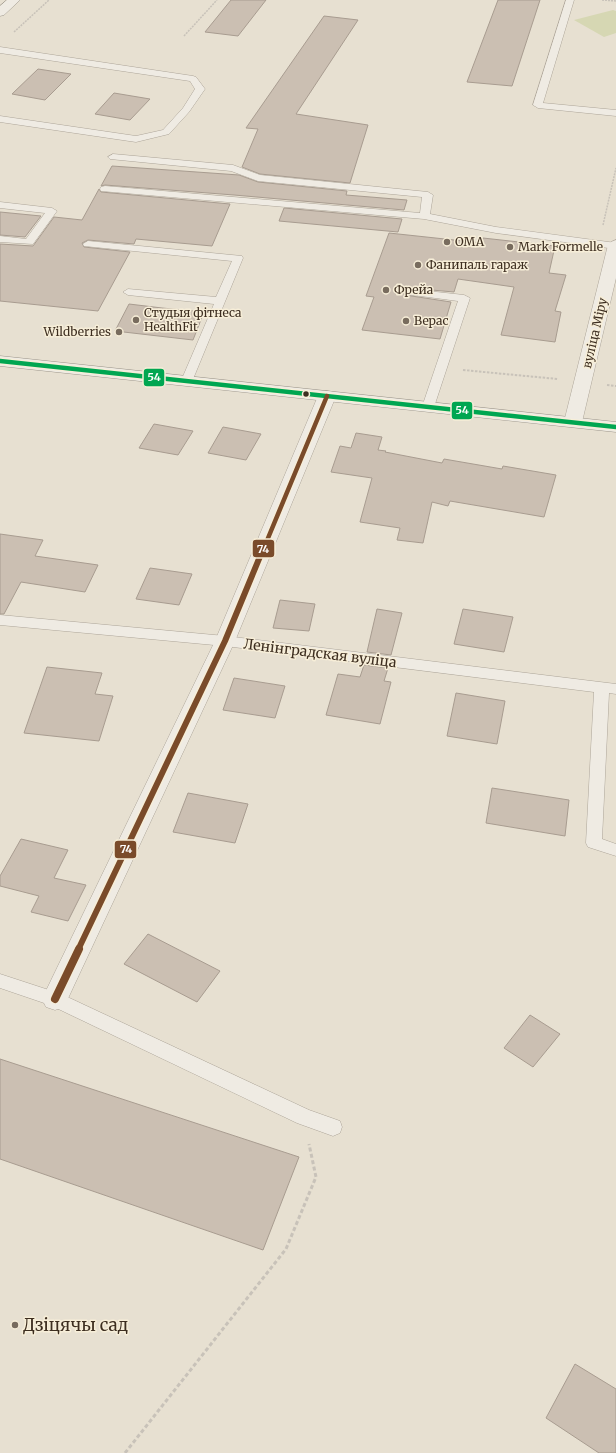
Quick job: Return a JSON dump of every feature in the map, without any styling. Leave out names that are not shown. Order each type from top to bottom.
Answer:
[{"type":"street","points":[[0,12],[14,0]]},
{"type":"street","name":"вуліца Міру","points":[[573,422],[613,270],[616,245]]},
{"type":"street","points":[[0,361],[616,427]]},
{"type":"street","points":[[55,999],[225,641],[327,396]]},
{"type":"lane","points":[[570,0],[538,105],[616,113]]},
{"type":"lane","points":[[0,60],[4,51],[193,79],[200,89],[186,110],[166,132],[136,139],[0,119]]},
{"type":"lane","points":[[113,158],[233,168],[258,178],[428,195],[424,216]]},
{"type":"lane","points":[[105,189],[424,216],[496,230],[616,245]]},
{"type":"lane","points":[[0,205],[52,212],[29,242],[0,239]]},
{"type":"lane","points":[[88,244],[238,258],[187,381]]},
{"type":"lane","points":[[128,292],[220,301]]},
{"type":"lane","points":[[409,292],[464,298],[428,406]]},
{"type":"lane","name":"Ленінградская вуліца","points":[[0,620],[225,641],[609,688]]},
{"type":"lane","points":[[609,688],[594,843],[616,850]]},
{"type":"lane","points":[[0,981],[55,999],[304,1117],[333,1127]]},
{"type":"path","points":[[12,34],[49,0]]},
{"type":"path","points":[[184,36],[217,0]]},
{"type":"path","points":[[602,0],[616,1]]},
{"type":"path","points":[[591,242],[601,233],[616,170]]},
{"type":"path","points":[[441,367],[561,379]]},
{"type":"path","points":[[125,1453],[286,1249],[316,1177],[304,1117]]},
{"type":"green space","points":[[613,10],[616,11],[616,33],[604,37],[574,20]]},
{"type":"building","points":[[231,0],[266,0],[238,36],[205,32]]},
{"type":"building","points":[[498,0],[540,0],[512,86],[467,82]]},
{"type":"building","points":[[324,16],[358,20],[296,114],[368,125],[350,183],[260,174],[242,167],[258,129],[246,128]]},
{"type":"building","points":[[38,69],[71,74],[45,100],[12,94]]},
{"type":"building","points":[[114,93],[150,99],[130,120],[95,114]]},
{"type":"building","points":[[112,166],[239,175],[258,182],[347,191],[346,195],[407,200],[404,210],[234,195],[105,185],[101,186]]},
{"type":"building","points":[[99,189],[101,192],[230,204],[212,246],[136,239],[134,244],[88,240],[82,243],[84,247],[130,252],[98,311],[0,301],[0,244],[33,246],[54,217],[82,220]]},
{"type":"building","points":[[284,208],[402,219],[398,232],[279,221]]},
{"type":"building","points":[[0,212],[41,216],[25,237],[0,235]]},
{"type":"building","points":[[389,233],[482,243],[483,238],[555,246],[549,273],[566,275],[555,311],[561,312],[555,342],[501,335],[514,287],[458,279],[454,292],[409,288],[403,291],[405,295],[451,302],[440,339],[362,330],[374,297],[366,296]]},
{"type":"building","points":[[129,304],[204,312],[193,340],[115,331]]},
{"type":"building","points":[[154,424],[193,431],[178,455],[139,448]]},
{"type":"building","points":[[223,427],[261,434],[246,460],[208,453]]},
{"type":"building","points":[[356,433],[382,437],[378,450],[386,451],[385,452],[442,463],[444,459],[502,469],[503,466],[556,475],[544,517],[450,501],[448,506],[432,502],[423,543],[397,540],[400,528],[360,522],[372,478],[331,472],[340,446],[351,448]]},
{"type":"building","points":[[0,534],[43,540],[35,556],[98,565],[85,592],[21,582],[4,614],[0,614]]},
{"type":"building","points":[[150,568],[192,574],[179,605],[136,599]]},
{"type":"building","points":[[280,600],[315,604],[309,631],[273,628]]},
{"type":"building","points":[[377,609],[402,613],[391,655],[367,652]]},
{"type":"building","points":[[463,609],[513,617],[504,652],[454,644]]},
{"type":"building","points":[[364,665],[388,668],[384,681],[391,682],[380,724],[326,715],[338,674],[360,677]]},
{"type":"building","points":[[47,667],[102,673],[95,694],[113,696],[99,741],[24,733]]},
{"type":"building","points":[[234,678],[285,686],[275,718],[223,710]]},
{"type":"building","points":[[456,693],[505,701],[497,744],[447,736]]},
{"type":"building","points":[[492,788],[569,800],[565,836],[486,823]]},
{"type":"building","points":[[188,793],[248,804],[235,843],[173,832]]},
{"type":"building","points":[[21,839],[68,850],[54,878],[86,885],[68,921],[31,912],[39,896],[0,886],[0,876]]},
{"type":"building","points":[[148,934],[220,971],[197,1002],[124,964]]},
{"type":"building","points":[[530,1015],[560,1034],[533,1067],[504,1048]]},
{"type":"building","points":[[0,1059],[299,1157],[263,1250],[0,1159]]},
{"type":"building","points":[[575,1364],[616,1389],[616,1453],[599,1453],[546,1418]]},
{"type":"transit line","name":"54","points":[[0,361],[616,427]]},
{"type":"transit line","name":"74","points":[[55,999],[225,641],[327,396]]},
{"type":"place","name":"ОМА","points":[[447,242]]},
{"type":"place","name":"Mark Formelle","points":[[510,247]]},
{"type":"place","name":"Фанипаль гараж","points":[[418,265]]},
{"type":"place","name":"Фрейа","points":[[386,290]]},
{"type":"place","name":"Студыя фітнеса HealthFit","points":[[136,320]]},
{"type":"place","name":"Верас","points":[[406,321]]},
{"type":"place","name":"Wildberries","points":[[119,332]]},
{"type":"place","name":"Дзіцячы сад","points":[[15,1325]]}]
